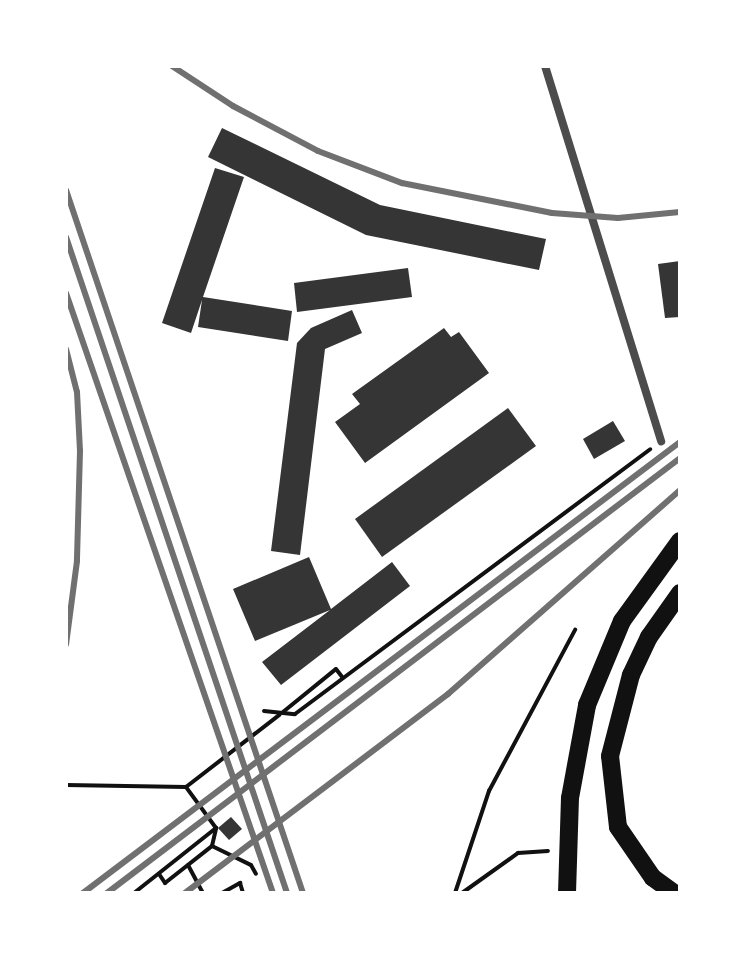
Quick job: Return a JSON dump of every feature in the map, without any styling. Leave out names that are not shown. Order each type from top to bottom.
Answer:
[{"type":"highway","points":[[567,893],[566,850],[576,756],[602,661],[643,586],[680,541]]},
{"type":"highway","points":[[674,893],[653,878],[618,827],[610,756],[631,675],[649,637],[680,593]]},
{"type":"street","points":[[545,66],[661,441]]},
{"type":"path","points":[[283,712],[288,719],[295,714],[661,441]]},
{"type":"path","points":[[455,893],[489,791],[575,630]]},
{"type":"path","points":[[66,785],[186,787],[336,669],[343,678]]},
{"type":"path","points":[[264,711],[295,714]]},
{"type":"path","points":[[159,874],[165,883],[212,846],[217,838],[216,828],[186,787]]},
{"type":"path","points":[[134,893],[216,828]]},
{"type":"path","points":[[212,846],[251,865],[256,874]]},
{"type":"path","points":[[462,893],[518,853],[566,850]]},
{"type":"path","points":[[188,865],[203,893]]},
{"type":"path","points":[[222,893],[240,883],[243,893]]},
{"type":"building","points":[[222,128],[380,205],[546,239],[539,270],[366,235],[208,157]]},
{"type":"building","points":[[215,168],[244,177],[203,297],[292,311],[288,341],[198,327],[202,300],[191,333],[162,323]]},
{"type":"building","points":[[680,261],[680,317],[665,318],[658,264]]},
{"type":"building","points":[[408,268],[412,297],[297,312],[294,283]]},
{"type":"building","points":[[352,310],[362,333],[325,349],[300,555],[271,551],[297,343],[311,328]]},
{"type":"building","points":[[444,328],[451,337],[459,332],[489,373],[365,463],[335,422],[360,404],[352,394]]},
{"type":"building","points":[[508,408],[536,446],[382,557],[355,519]]},
{"type":"building","points":[[613,421],[625,441],[594,459],[583,439]]},
{"type":"building","points":[[309,557],[331,609],[392,562],[410,586],[281,685],[262,662],[330,610],[255,641],[233,589]]},
{"type":"building","points":[[231,817],[242,829],[229,840],[218,828]]},
{"type":"railway","points":[[172,66],[233,106],[318,151],[402,183],[552,213],[618,218],[680,212]]},
{"type":"railway","points":[[66,190],[303,893]]},
{"type":"railway","points":[[66,237],[287,893]]},
{"type":"railway","points":[[66,293],[273,893]]},
{"type":"railway","points":[[66,349],[77,392],[80,451],[77,561],[66,644]]},
{"type":"railway","points":[[83,893],[680,442]]},
{"type":"railway","points":[[107,893],[680,458]]},
{"type":"railway","points":[[185,893],[448,694],[680,490]]}]
